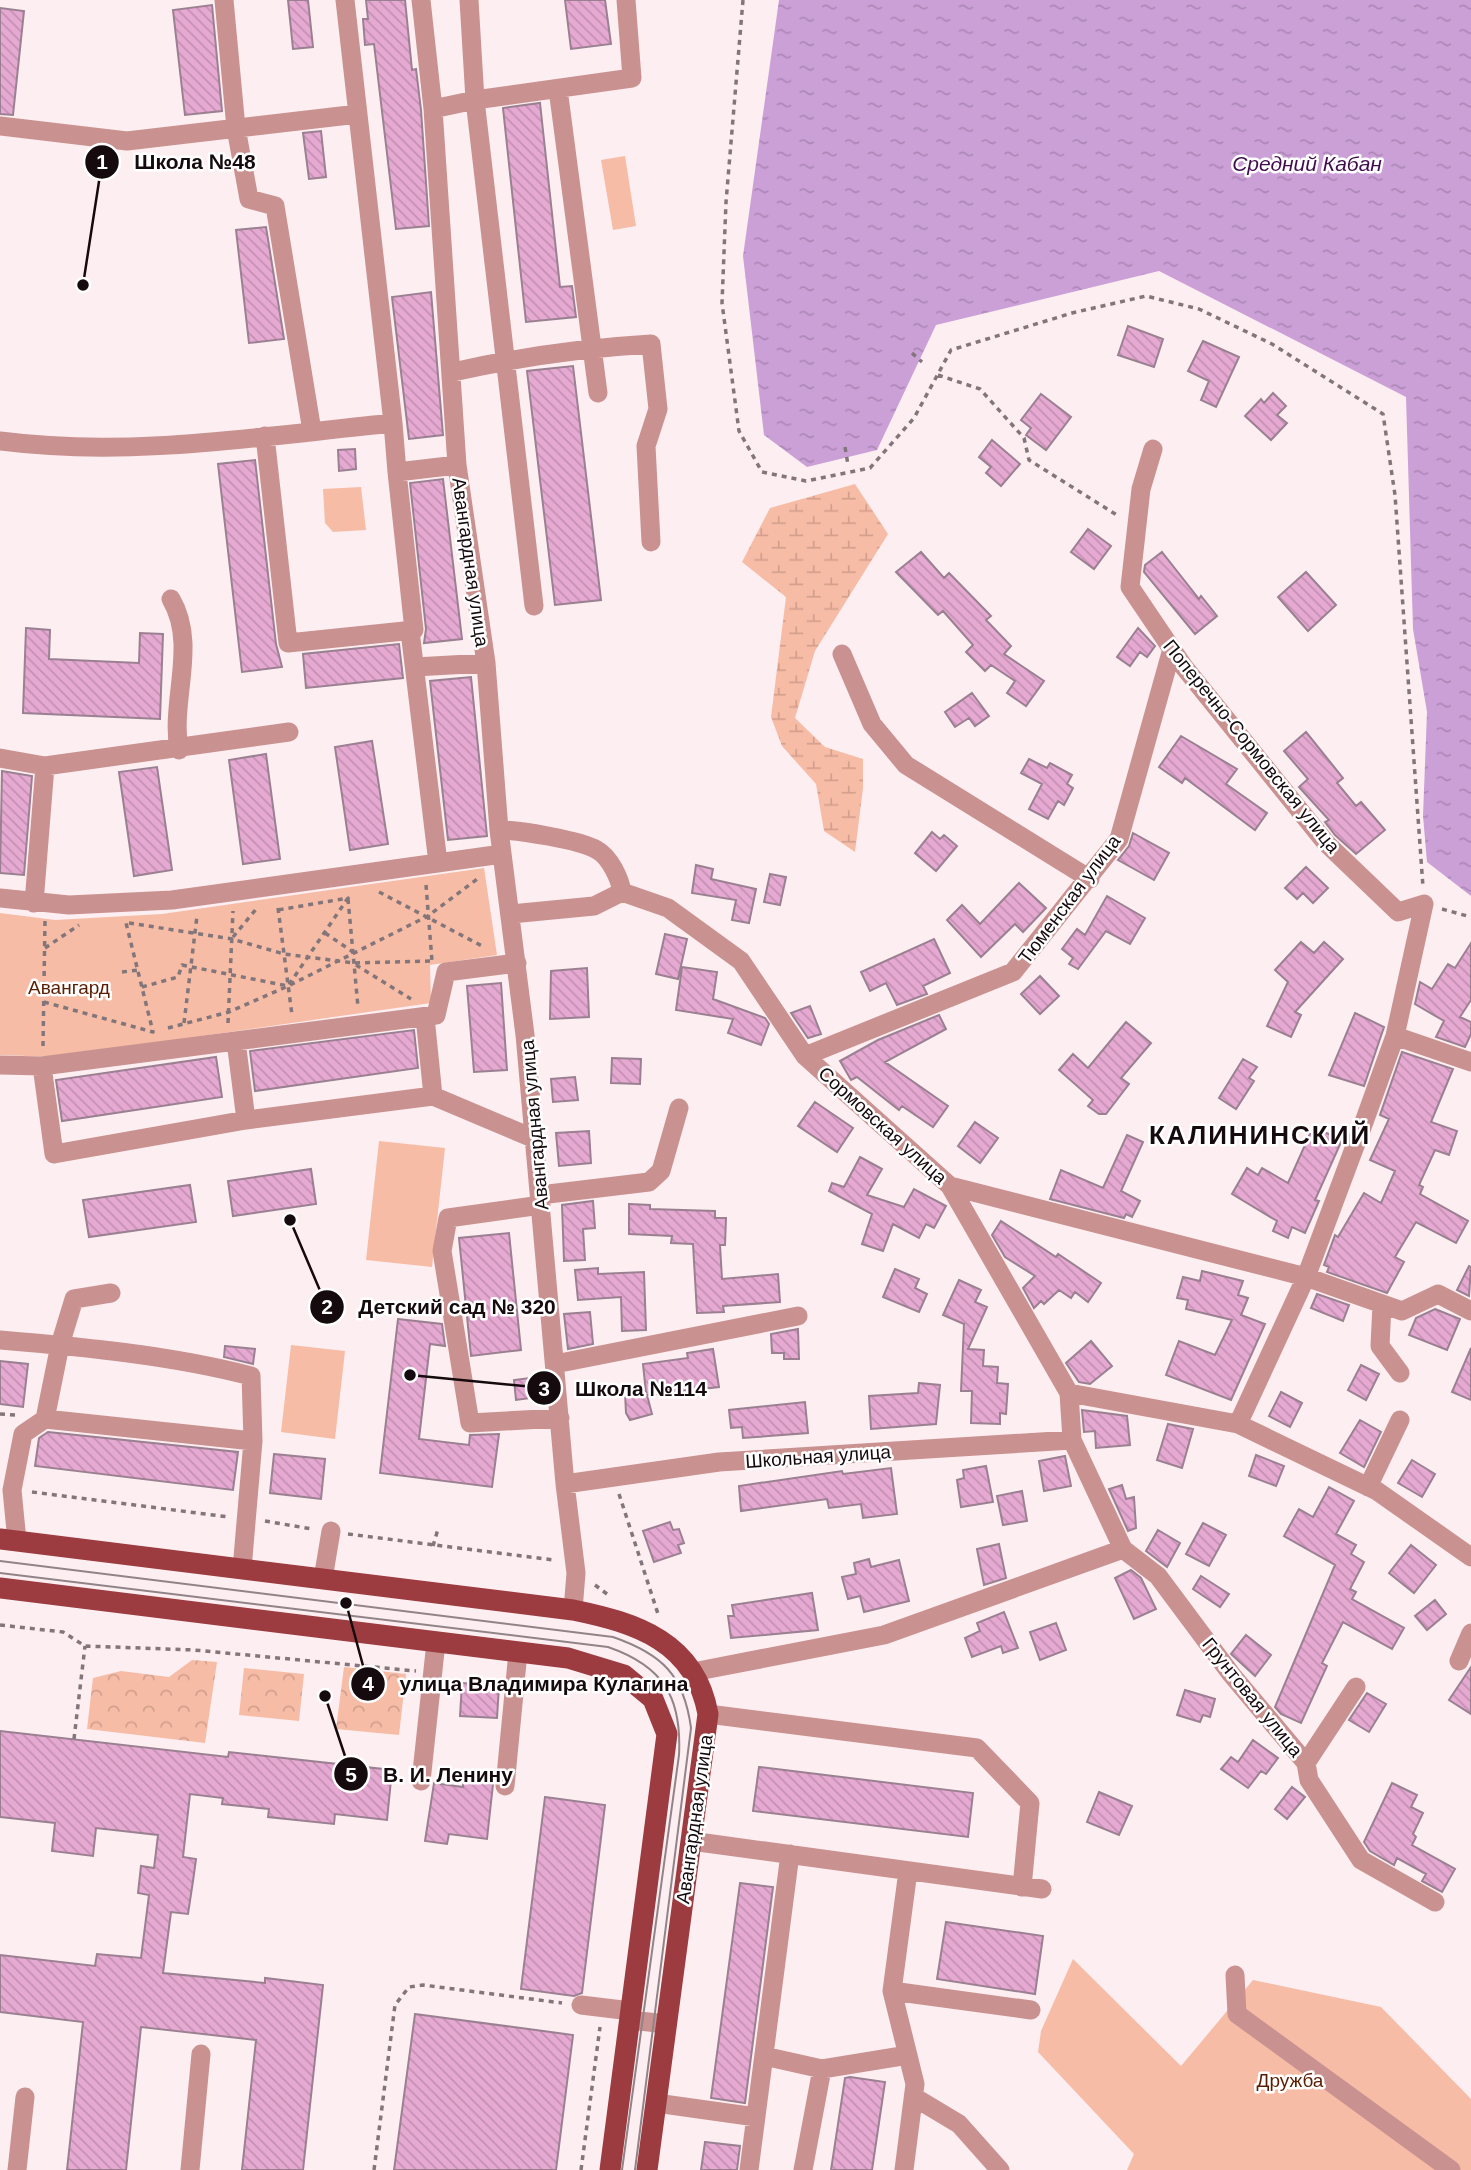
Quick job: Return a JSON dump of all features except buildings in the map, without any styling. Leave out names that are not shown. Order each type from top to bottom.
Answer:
[{"type":"main road","points":[[8,1540],[573,1610]]},
{"type":"main road","name":"Авангардная улица","points":[[0,1588],[568,1658],[624,1675],[653,1699],[667,1734],[610,2170]]},
{"type":"main road","name":"Авангардная улица","points":[[573,1610],[616,1619],[651,1633],[676,1651],[693,1672],[704,1692],[708,1714],[647,2170]]},
{"type":"street","points":[[224,0],[236,128],[249,200],[275,206],[312,431]]},
{"type":"street","points":[[265,436],[288,643],[414,630],[345,0]]},
{"type":"street","name":"Авангардная улица","points":[[421,0],[433,109],[453,372],[457,465],[486,663],[499,830],[517,964],[535,1139],[565,1484],[576,1573],[573,1610]]},
{"type":"street","points":[[469,0],[475,100],[534,606]]},
{"type":"street","points":[[433,109],[475,100],[632,78],[626,0]]},
{"type":"street","points":[[558,89],[598,393]]},
{"type":"street","points":[[0,126],[127,141],[358,114]]},
{"type":"street","points":[[453,372],[505,360],[592,347],[651,344],[658,409],[646,446],[651,542]]},
{"type":"street","points":[[0,441],[52,448],[134,449],[393,424]]},
{"type":"street","name":"Поперечно-Сормовская улица","points":[[1153,449],[1141,489],[1130,587],[1172,649],[1326,843],[1398,912],[1424,904]]},
{"type":"street","points":[[397,472],[457,465]]},
{"type":"street","points":[[171,599],[181,617],[182,634],[175,732],[179,750]]},
{"type":"street","points":[[410,631],[431,864]]},
{"type":"street","name":"Тюменская улица","points":[[805,1056],[1013,972],[1090,879],[1119,839],[1172,649]]},
{"type":"street","points":[[842,654],[872,724],[906,765],[1090,879]]},
{"type":"street","points":[[415,667],[486,663]]},
{"type":"street","points":[[0,758],[45,766],[179,750],[289,732]]},
{"type":"street","points":[[34,911],[45,766]]},
{"type":"street","points":[[499,830],[523,830],[598,850],[620,879],[622,892],[594,906],[510,914]]},
{"type":"street","points":[[0,898],[34,911],[82,904],[199,896],[502,854]]},
{"type":"street","name":"Сормовская улица","points":[[622,892],[668,908],[741,961],[805,1056],[950,1186],[1306,1277],[1402,1311],[1438,1294],[1471,1311]]},
{"type":"street","points":[[1238,1424],[1306,1277],[1395,1036],[1424,904]]},
{"type":"street","points":[[433,1096],[430,1016],[446,972],[517,964]]},
{"type":"street","points":[[0,1065],[42,1066],[430,1016]]},
{"type":"street","points":[[1395,1036],[1471,1062]]},
{"type":"street","points":[[232,1042],[246,1120]]},
{"type":"street","points":[[42,1066],[54,1154],[246,1120],[433,1096],[535,1139]]},
{"type":"street","points":[[560,1418],[470,1423],[442,1251],[448,1218],[649,1182],[661,1171],[679,1108]]},
{"type":"street","name":"Грунтовая улица","points":[[950,1186],[1069,1393],[1072,1440],[1123,1549],[1158,1576],[1231,1674],[1306,1763],[1309,1780],[1361,1860],[1435,1902]]},
{"type":"street","points":[[46,1419],[60,1345],[74,1299],[111,1293]]},
{"type":"street","points":[[1382,1304],[1380,1346],[1401,1373]]},
{"type":"street","points":[[555,1364],[798,1316]]},
{"type":"street","points":[[0,1340],[60,1345],[214,1367],[250,1376],[253,1441],[242,1569]]},
{"type":"street","points":[[1069,1393],[1238,1424],[1368,1487],[1471,1557]]},
{"type":"street","points":[[8,1540],[6,1489],[23,1434],[46,1419],[253,1441]]},
{"type":"street","points":[[1368,1487],[1400,1420]]},
{"type":"street","name":"Школьная улица","points":[[565,1484],[719,1462],[1072,1440]]},
{"type":"street","points":[[323,1578],[331,1531]]},
{"type":"street","points":[[693,1672],[884,1635],[1123,1549]]},
{"type":"street","points":[[1459,1661],[1471,1633]]},
{"type":"street","points":[[421,1781],[436,1642]]},
{"type":"street","points":[[505,1786],[518,1652]]},
{"type":"street","points":[[1306,1763],[1356,1687]]},
{"type":"street","points":[[708,1714],[977,1748],[1030,1803],[1022,1887]]},
{"type":"street","points":[[691,1840],[1042,1889]]},
{"type":"street","points":[[749,2170],[790,1854]]},
{"type":"street","points":[[904,2170],[915,2084],[892,1991],[908,1871]]},
{"type":"street","points":[[1236,1975],[1237,2014],[1451,2170]]},
{"type":"street","points":[[892,1991],[1031,2010]]},
{"type":"street","points":[[581,2005],[667,2024]]},
{"type":"street","points":[[190,2170],[201,2054]]},
{"type":"street","points":[[764,2056],[822,2069],[908,2055]]},
{"type":"street","points":[[803,2170],[822,2069]]},
{"type":"street","points":[[18,2170],[25,2097]]},
{"type":"street","points":[[914,2097],[959,2124],[1000,2170]]},
{"type":"street","points":[[656,2103],[756,2117]]},
{"type":"path","points":[[743,0],[726,202],[722,303],[739,431],[762,472],[806,481],[870,468],[914,418],[951,350],[1072,313],[1146,296],[1199,309],[1272,344],[1383,414],[1395,495],[1424,904],[1471,918]]},
{"type":"path","points":[[912,354],[922,362]]},
{"type":"path","points":[[937,375],[980,389],[1024,438],[1029,460],[1137,527]]},
{"type":"path","points":[[845,447],[848,465]]},
{"type":"path","points":[[431,864],[428,916],[433,974]]},
{"type":"path","points":[[346,876],[359,1026]]},
{"type":"path","points":[[346,876],[428,916],[493,952]]},
{"type":"path","points":[[141,1034],[229,1012],[288,986],[428,916],[481,876]]},
{"type":"path","points":[[274,886],[295,1034]]},
{"type":"path","points":[[232,939],[274,886]]},
{"type":"path","points":[[232,1042],[229,1012],[234,891]]},
{"type":"path","points":[[184,1024],[199,896]]},
{"type":"path","points":[[278,910],[348,898]]},
{"type":"path","points":[[288,986],[348,898]]},
{"type":"path","points":[[34,911],[46,921]]},
{"type":"path","points":[[34,911],[46,921],[58,922]]},
{"type":"path","points":[[46,921],[43,1051],[55,1049]]},
{"type":"path","points":[[45,948],[83,922],[71,922]]},
{"type":"path","points":[[116,923],[232,939],[284,954],[336,961],[354,963],[444,960]]},
{"type":"path","points":[[126,923],[153,1032]]},
{"type":"path","points":[[325,933],[353,952]]},
{"type":"path","points":[[354,963],[430,1016]]},
{"type":"path","points":[[142,987],[178,977],[182,965],[231,972],[288,986]]},
{"type":"path","points":[[122,972],[138,970]]},
{"type":"path","points":[[44,1002],[153,1032]]},
{"type":"path","points":[[614,1477],[663,1629]]},
{"type":"path","points":[[6,1489],[554,1562]]},
{"type":"path","points":[[433,1546],[438,1530]]},
{"type":"path","points":[[0,1625],[63,1632],[85,1646],[194,1650],[433,1674]]},
{"type":"path","points":[[74,1739],[85,1646]]},
{"type":"path","points":[[374,2170],[395,2005],[409,1987],[423,1985],[581,2005]]},
{"type":"path","points":[[581,2170],[603,2008]]},
{"type":"green space","points":[[625,156],[636,226],[613,230],[601,160]]},
{"type":"green space","points":[[855,484],[888,534],[815,651],[795,718],[825,747],[863,759],[863,788],[855,852],[824,831],[816,784],[782,746],[771,717],[786,597],[742,562],[770,508]]},
{"type":"green space","points":[[361,487],[366,530],[333,532],[325,523],[323,489]]},
{"type":"green space","name":"Авангард","points":[[484,868],[497,955],[430,965],[431,1003],[55,1057],[0,1055],[0,913],[55,920],[162,914]]},
{"type":"green space","points":[[379,1141],[445,1148],[432,1267],[366,1260]]},
{"type":"green space","points":[[291,1345],[345,1351],[335,1439],[281,1432]]},
{"type":"green space","points":[[192,1660],[217,1662],[205,1743],[87,1729],[93,1678],[121,1671],[169,1677]]},
{"type":"green space","points":[[344,1667],[406,1674],[399,1735],[336,1729]]},
{"type":"green space","points":[[244,1668],[304,1674],[299,1721],[239,1715]]},
{"type":"green space","name":"Дружба","points":[[1073,1959],[1181,2066],[1253,1980],[1381,2007],[1471,2099],[1471,2170],[1127,2170],[1134,2154],[1038,2052],[1041,2031]]},
{"type":"water","name":"Средний Кабан","points":[[779,0],[1471,0],[1471,896],[1427,862],[1423,816],[1427,712],[1413,629],[1406,397],[1159,271],[936,325],[877,450],[807,467],[764,435],[743,256]]},
{"type":"tram line","points":[[0,1561],[613,1637],[645,1651],[668,1669],[683,1694],[691,1728],[635,2170]]},
{"type":"tram line","points":[[0,1573],[608,1647],[643,1664],[655,1674],[665,1686],[677,1716],[679,1755],[622,2170]]},
{"type":"place","name":"Школа №48","points":[[83,285]]},
{"type":"place","name":"Детский сад № 320","points":[[290,1220]]},
{"type":"place","name":"Школа №114","points":[[410,1375]]},
{"type":"place","name":"улица Владимира Кулагина","points":[[346,1603]]},
{"type":"place","name":"В. И. Ленину","points":[[325,1696]]},
{"type":"district","name":"КАЛИНИНСКИЙ","points":[[1260,1135]]}]
